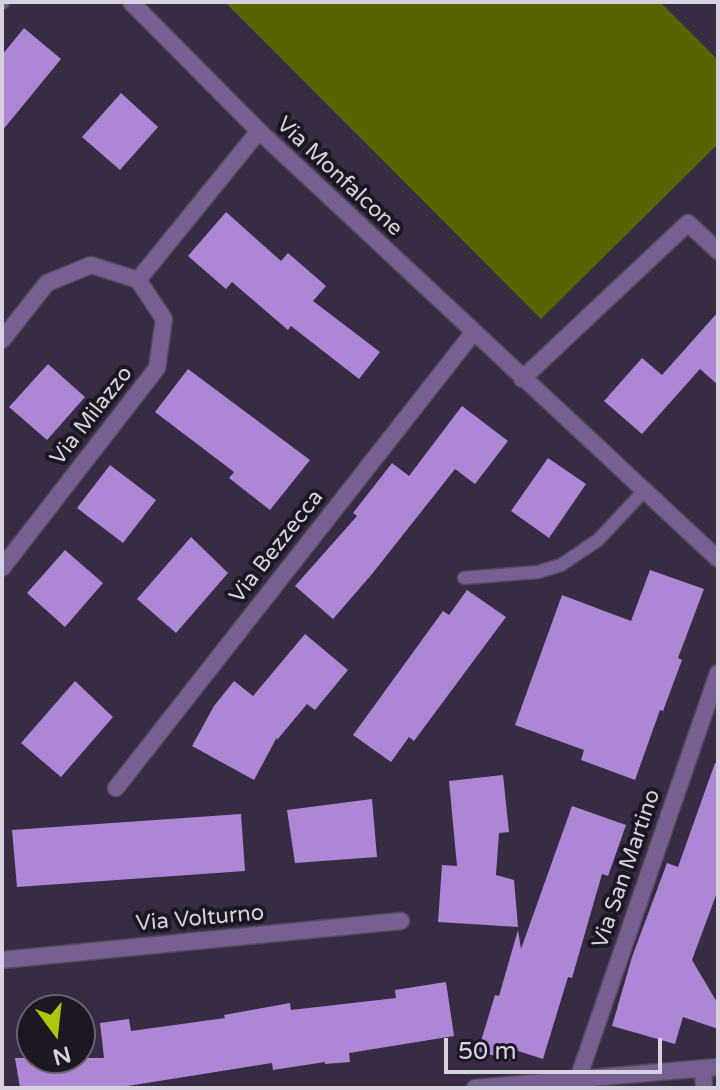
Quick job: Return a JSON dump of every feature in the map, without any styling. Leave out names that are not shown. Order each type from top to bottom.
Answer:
[{"type":"street","name":"Via Monfalcone","points":[[131,2],[259,131],[718,559]]},
{"type":"street","points":[[2,340],[47,283],[91,265],[138,280],[259,131]]},
{"type":"street","points":[[522,379],[688,223],[718,251]]},
{"type":"street","name":"Via Milazzo","points":[[2,568],[157,368],[164,319],[138,280]]},
{"type":"street","name":"Via Bezzecca","points":[[116,788],[473,333]]},
{"type":"street","name":"Via San Martino","points":[[578,1079],[718,673]]},
{"type":"street","name":"Via Volturno","points":[[2,960],[401,921]]},
{"type":"street","points":[[475,1088],[710,1068],[704,1088]]},
{"type":"lane","points":[[464,578],[538,572],[561,565],[598,540],[644,491]]},
{"type":"green space","points":[[225,2],[660,2],[718,60],[718,144],[541,319]]},
{"type":"building","points":[[24,28],[61,59],[2,131],[2,55]]},
{"type":"building","points":[[121,93],[158,127],[120,170],[82,137]]},
{"type":"building","points":[[226,212],[281,261],[288,253],[326,286],[313,301],[380,352],[359,379],[291,326],[288,330],[232,282],[226,289],[188,256]]},
{"type":"building","points":[[718,312],[718,385],[700,369],[642,434],[604,401],[642,358],[662,375]]},
{"type":"building","points":[[48,364],[85,397],[47,440],[9,407]]},
{"type":"building","points":[[188,369],[310,460],[270,510],[229,478],[234,472],[155,412]]},
{"type":"building","points":[[462,406],[508,441],[475,484],[455,469],[333,619],[295,586],[357,516],[353,513],[392,463],[409,476]]},
{"type":"building","points":[[548,458],[586,484],[549,538],[511,511]]},
{"type":"building","points":[[110,465],[156,500],[123,543],[77,508]]},
{"type":"building","points":[[191,537],[228,573],[176,633],[137,599]]},
{"type":"building","points":[[65,550],[103,583],[65,627],[27,593]]},
{"type":"building","points":[[650,570],[704,589],[678,658],[682,660],[635,780],[581,760],[584,750],[515,725],[562,595],[631,621]]},
{"type":"building","points":[[467,590],[506,617],[414,741],[409,737],[391,762],[353,735],[443,611],[449,615]]},
{"type":"building","points":[[305,634],[348,670],[315,710],[307,704],[277,740],[277,737],[254,780],[192,746],[214,706],[234,681],[253,696]]},
{"type":"building","points":[[75,681],[113,717],[61,777],[21,743]]},
{"type":"building","points":[[715,763],[718,763],[718,890],[692,960],[718,1004],[718,1029],[683,1017],[675,1044],[612,1026],[632,957],[667,863],[678,867]]},
{"type":"building","points":[[503,775],[509,832],[499,833],[496,875],[514,880],[518,927],[438,922],[442,865],[457,866],[449,781]]},
{"type":"building","points":[[372,799],[377,857],[295,863],[287,810]]},
{"type":"building","points":[[572,806],[626,825],[608,876],[602,874],[572,978],[568,977],[543,1059],[518,1051],[515,1062],[478,1051],[495,995],[499,996],[518,930],[521,949]]},
{"type":"building","points":[[241,814],[245,871],[17,887],[12,830]]},
{"type":"building","points":[[446,982],[454,1036],[349,1053],[350,1062],[325,1062],[273,1070],[272,1063],[115,1088],[20,1088],[18,1074],[96,1074],[96,1058],[104,1058],[100,1023],[129,1019],[131,1031],[225,1018],[224,1015],[290,1003],[291,1010],[396,998],[395,990]]}]
